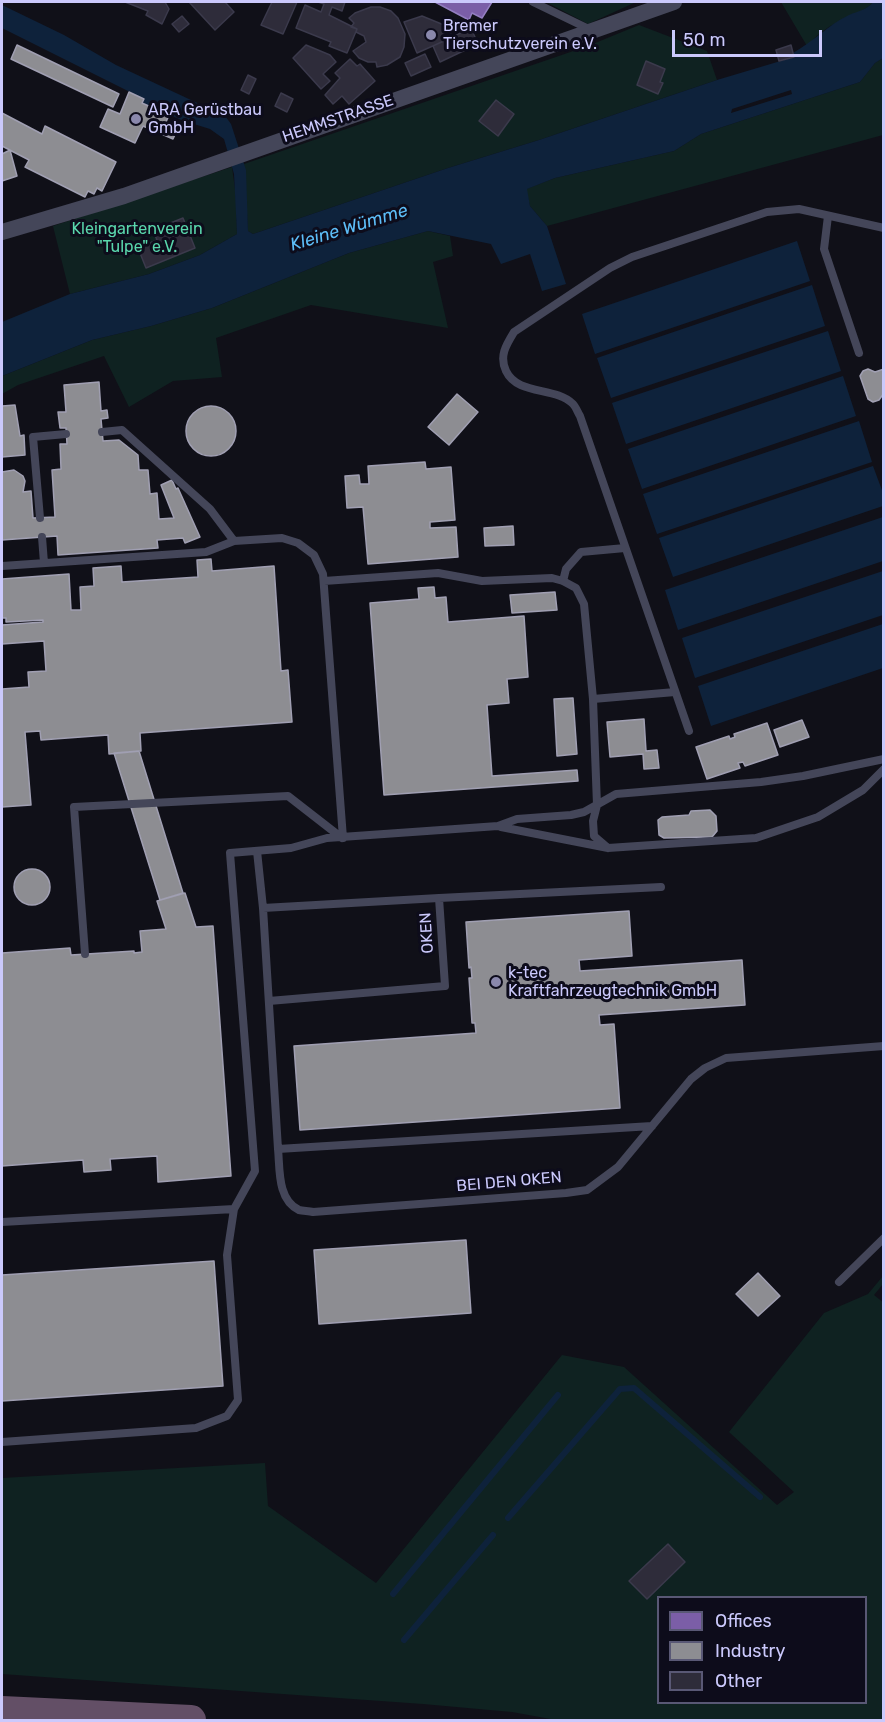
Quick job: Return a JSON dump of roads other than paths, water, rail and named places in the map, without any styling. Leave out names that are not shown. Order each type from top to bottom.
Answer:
[{"type":"highway","points":[[9,1709],[191,1720]]},
{"type":"street","name":"HEMMSTRASSE","points":[[2,232],[123,195],[674,2]]},
{"type":"lane","points":[[537,2],[591,30]]},
{"type":"lane","points":[[689,731],[580,416],[573,404],[551,392],[522,386],[508,376],[503,364],[504,348],[514,332],[610,268],[632,257],[767,212],[799,210],[884,228]]},
{"type":"lane","points":[[828,216],[824,249],[859,353]]},
{"type":"lane","points":[[102,432],[122,430],[210,509],[234,541]]},
{"type":"lane","points":[[40,518],[33,437],[66,434]]},
{"type":"lane","points":[[42,537],[44,563]]},
{"type":"lane","points":[[2,566],[207,552],[234,541],[282,538],[298,543],[314,555],[324,574],[343,838]]},
{"type":"lane","points":[[563,580],[566,569],[580,552],[625,548]]},
{"type":"lane","points":[[324,581],[438,573],[482,581],[552,578],[563,580],[576,588],[584,604],[593,699],[597,805],[593,821],[594,836],[608,848]]},
{"type":"lane","points":[[593,699],[675,692]]},
{"type":"lane","points":[[2,1442],[196,1428],[226,1416],[238,1400],[227,1255],[234,1209],[255,1171],[230,853],[291,848],[327,838],[498,826],[518,819],[584,812],[616,794],[761,783],[884,759]]},
{"type":"lane","points":[[498,826],[608,848],[756,838],[818,818],[863,790],[884,769]]},
{"type":"lane","points":[[85,954],[74,807],[288,796],[343,838]]},
{"type":"lane","points":[[257,851],[269,1000]]},
{"type":"lane","points":[[439,898],[661,887]]},
{"type":"lane","name":"OKEN","points":[[263,908],[439,898],[445,986],[269,1000]]},
{"type":"lane","name":"BEI DEN OKEN","points":[[269,1000],[282,1187],[288,1201],[299,1210],[313,1212],[587,1190],[618,1167],[691,1079],[705,1068],[726,1058],[884,1046]]},
{"type":"lane","points":[[278,1149],[652,1126]]},
{"type":"lane","points":[[2,1222],[234,1209]]},
{"type":"lane","points":[[839,1282],[884,1238]]},
{"type":"water","name":"Kleine Wümme","points":[[873,2],[883,2],[883,58],[875,63],[860,82],[701,134],[674,151],[555,178],[527,189],[530,206],[547,226],[566,284],[542,291],[530,254],[501,264],[491,244],[428,231],[349,253],[212,308],[92,340],[2,376],[2,322],[70,294],[149,274],[200,255],[237,234],[234,174],[224,139],[210,129],[184,121],[142,103],[144,99],[2,28],[2,5],[64,35],[116,65],[223,113],[231,124],[246,170],[248,231],[253,234],[448,168],[794,57],[793,53],[834,24]],"holes":[[[791,90],[792,94],[731,113],[732,109]]]},
{"type":"water","points":[[797,241],[810,281],[595,354],[582,314]]},
{"type":"water","points":[[812,285],[825,326],[611,398],[597,358]]},
{"type":"water","points":[[828,331],[841,371],[626,444],[612,403]]},
{"type":"water","points":[[843,376],[856,416],[642,489],[628,449]]},
{"type":"water","points":[[859,421],[872,462],[657,534],[643,494]]},
{"type":"water","points":[[873,466],[883,493],[883,506],[673,577],[659,538]]},
{"type":"water","points":[[883,517],[883,561],[678,630],[665,590]]},
{"type":"water","points":[[883,571],[883,615],[695,678],[682,638]]},
{"type":"water","points":[[883,624],[883,668],[711,726],[698,686]]},
{"type":"waterway","points":[[508,1518],[620,1389],[634,1388],[760,1497]]},
{"type":"waterway","points":[[393,1594],[558,1395]]},
{"type":"waterway","points":[[404,1640],[493,1535]]},
{"type":"place","name":"Bremer Tierschutzverein e.V.","points":[[431,35]]},
{"type":"place","name":"ARA Gerüstbau GmbH","points":[[136,119]]},
{"type":"place","name":"k-tec Kraftfahrzeugtechnik GmbH","points":[[496,982]]},
{"type":"park label","name":"Kleingartenverein \"Tulpe\" e.V.","points":[[137,238]]}]
